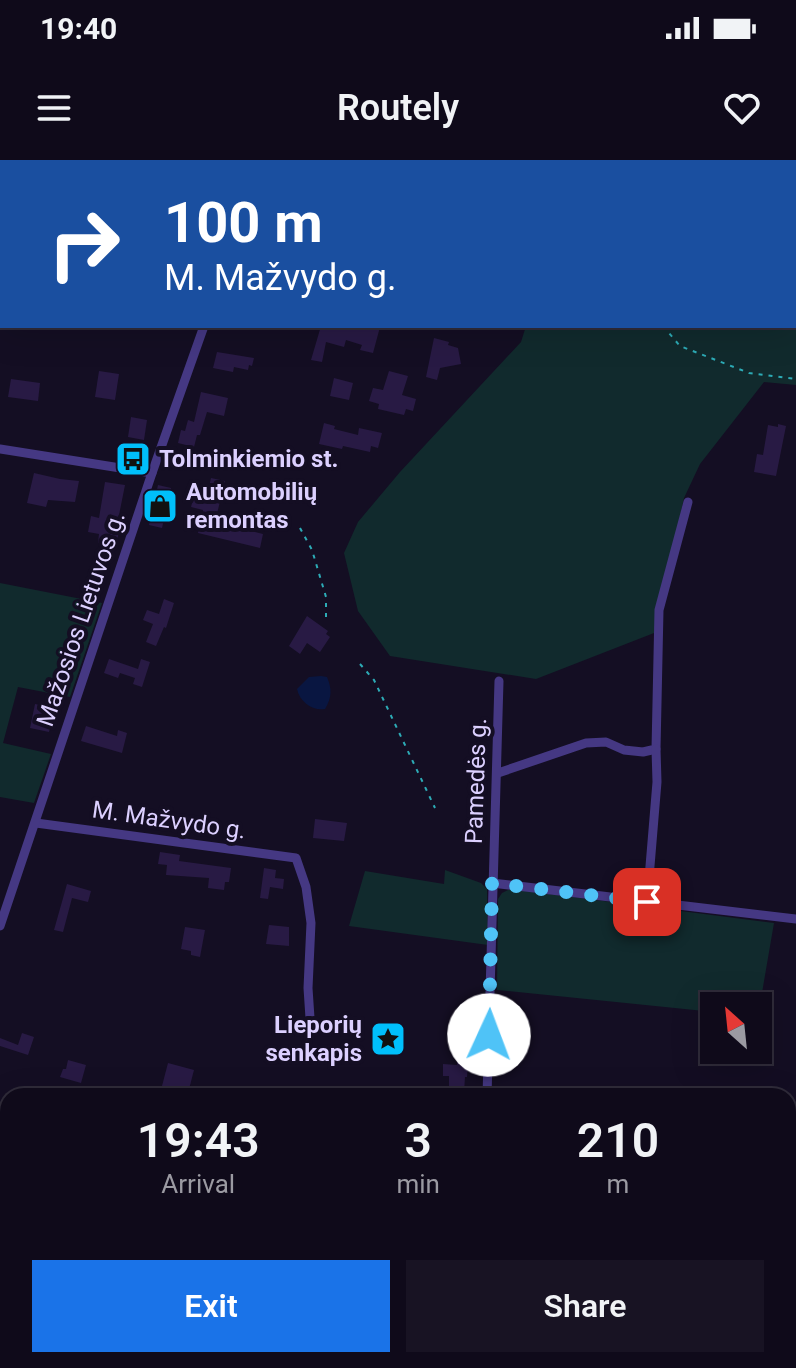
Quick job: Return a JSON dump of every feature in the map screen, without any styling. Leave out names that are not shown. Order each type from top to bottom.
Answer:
[{"type":"street","name":"Mažosios Lietuvos g.","points":[[0,926],[203,328]]},
{"type":"street","points":[[0,449],[152,473]]},
{"type":"street","points":[[647,902],[657,782],[659,610],[688,502]]},
{"type":"street","name":"Pamedės g.","points":[[487,1088],[499,681]]},
{"type":"street","points":[[498,773],[586,743],[606,742],[624,750],[643,752],[656,749]]},
{"type":"street","name":"M. Mažvydo g.","points":[[36,823],[296,858],[306,887],[311,923],[310,1018]]},
{"type":"street","points":[[492,883],[796,919]]},
{"type":"path","points":[[665,328],[680,346],[749,373],[796,379]]},
{"type":"path","points":[[300,528],[312,550],[326,597],[326,623]]},
{"type":"path","points":[[360,664],[374,680],[435,808]]},
{"type":"green space","points":[[525,328],[796,328],[796,385],[764,382],[700,464],[684,498],[654,633],[536,679],[390,656],[358,611],[344,553],[358,522],[400,472],[521,342]]},
{"type":"green space","points":[[0,583],[102,603],[70,697],[18,687],[3,743],[51,754],[34,803],[0,797]]},
{"type":"green space","points":[[445,870],[481,883],[487,889],[488,945],[349,926],[365,871],[444,884]]},
{"type":"green space","points":[[510,889],[774,923],[762,992],[700,992],[700,1011],[497,990],[498,899]]},
{"type":"water","points":[[309,677],[327,677],[330,685],[329,701],[325,709],[316,709],[307,705],[297,689]]},
{"type":"building","points":[[320,328],[380,328],[373,353],[360,350],[362,345],[346,340],[344,347],[326,342],[322,362],[311,360]]},
{"type":"building","points":[[434,338],[458,348],[461,364],[440,368],[437,380],[426,377]]},
{"type":"building","points":[[217,352],[254,358],[252,366],[249,365],[248,370],[234,367],[233,372],[213,368]]},
{"type":"building","points":[[99,371],[119,374],[115,400],[95,397]]},
{"type":"building","points":[[389,371],[408,376],[402,395],[416,399],[413,411],[406,409],[404,415],[378,409],[379,404],[369,401],[373,388],[383,390]]},
{"type":"building","points":[[334,378],[353,383],[349,400],[330,396]]},
{"type":"building","points":[[11,379],[40,383],[38,401],[8,397]]},
{"type":"building","points":[[201,392],[228,398],[224,416],[207,412],[194,447],[178,443],[181,430],[185,431],[188,420],[194,422]]},
{"type":"building","points":[[131,417],[147,420],[144,440],[128,437]]},
{"type":"building","points":[[324,423],[358,435],[359,428],[382,433],[378,448],[371,446],[370,452],[319,444]]},
{"type":"building","points":[[778,424],[786,426],[776,476],[754,472],[757,454],[763,455],[768,425],[778,427]]},
{"type":"building","points":[[34,473],[79,481],[75,502],[48,500],[46,507],[27,503]]},
{"type":"building","points":[[211,478],[225,481],[215,522],[263,534],[260,548],[198,533],[203,510],[191,507],[195,492],[207,495]]},
{"type":"building","points":[[105,482],[125,485],[116,546],[98,543],[99,534],[88,532],[91,516],[99,518]]},
{"type":"building","name":"Automobilių remontas","points":[[158,485],[171,488],[162,528],[149,525]]},
{"type":"building","points":[[164,599],[174,603],[156,646],[146,642],[153,624],[143,620],[147,610],[159,614]]},
{"type":"building","points":[[307,616],[328,631],[326,634],[330,637],[320,652],[307,643],[300,654],[289,646]]},
{"type":"building","points":[[109,659],[138,669],[141,659],[150,662],[142,687],[133,684],[135,678],[120,673],[118,678],[104,673]]},
{"type":"building","points":[[35,704],[54,708],[49,732],[30,728]]},
{"type":"building","points":[[86,726],[117,736],[118,730],[127,733],[122,753],[81,741]]},
{"type":"building","points":[[315,819],[347,823],[344,841],[313,838]]},
{"type":"building","points":[[160,852],[180,855],[179,861],[231,868],[229,882],[225,882],[224,890],[208,888],[209,878],[166,875],[167,865],[158,864]]},
{"type":"building","points":[[264,868],[276,870],[275,878],[284,879],[283,889],[270,887],[268,899],[260,898]]},
{"type":"building","points":[[67,884],[91,891],[88,902],[72,898],[63,932],[54,930]]},
{"type":"building","points":[[269,925],[289,927],[289,946],[266,944]]},
{"type":"building","points":[[185,927],[205,930],[200,957],[181,949]]},
{"type":"building","points":[[22,1033],[34,1037],[28,1055],[0,1046],[0,1038],[18,1045]]},
{"type":"building","points":[[68,1060],[86,1065],[81,1083],[60,1077]]},
{"type":"building","points":[[457,1060],[466,1060],[468,1065],[464,1088],[449,1088],[449,1076],[443,1076],[443,1064],[457,1065]]},
{"type":"building","points":[[168,1063],[194,1070],[189,1088],[162,1086]]},
{"type":"place","name":"Tolminkiemio st.","points":[[133,459]]},
{"type":"place","name":"Automobilių remontas","points":[[160,506]]},
{"type":"place","name":"Lieporių senkapis","points":[[388,1039]]},
{"type":"route","points":[[489,1035],[492,883],[647,902]]}]
